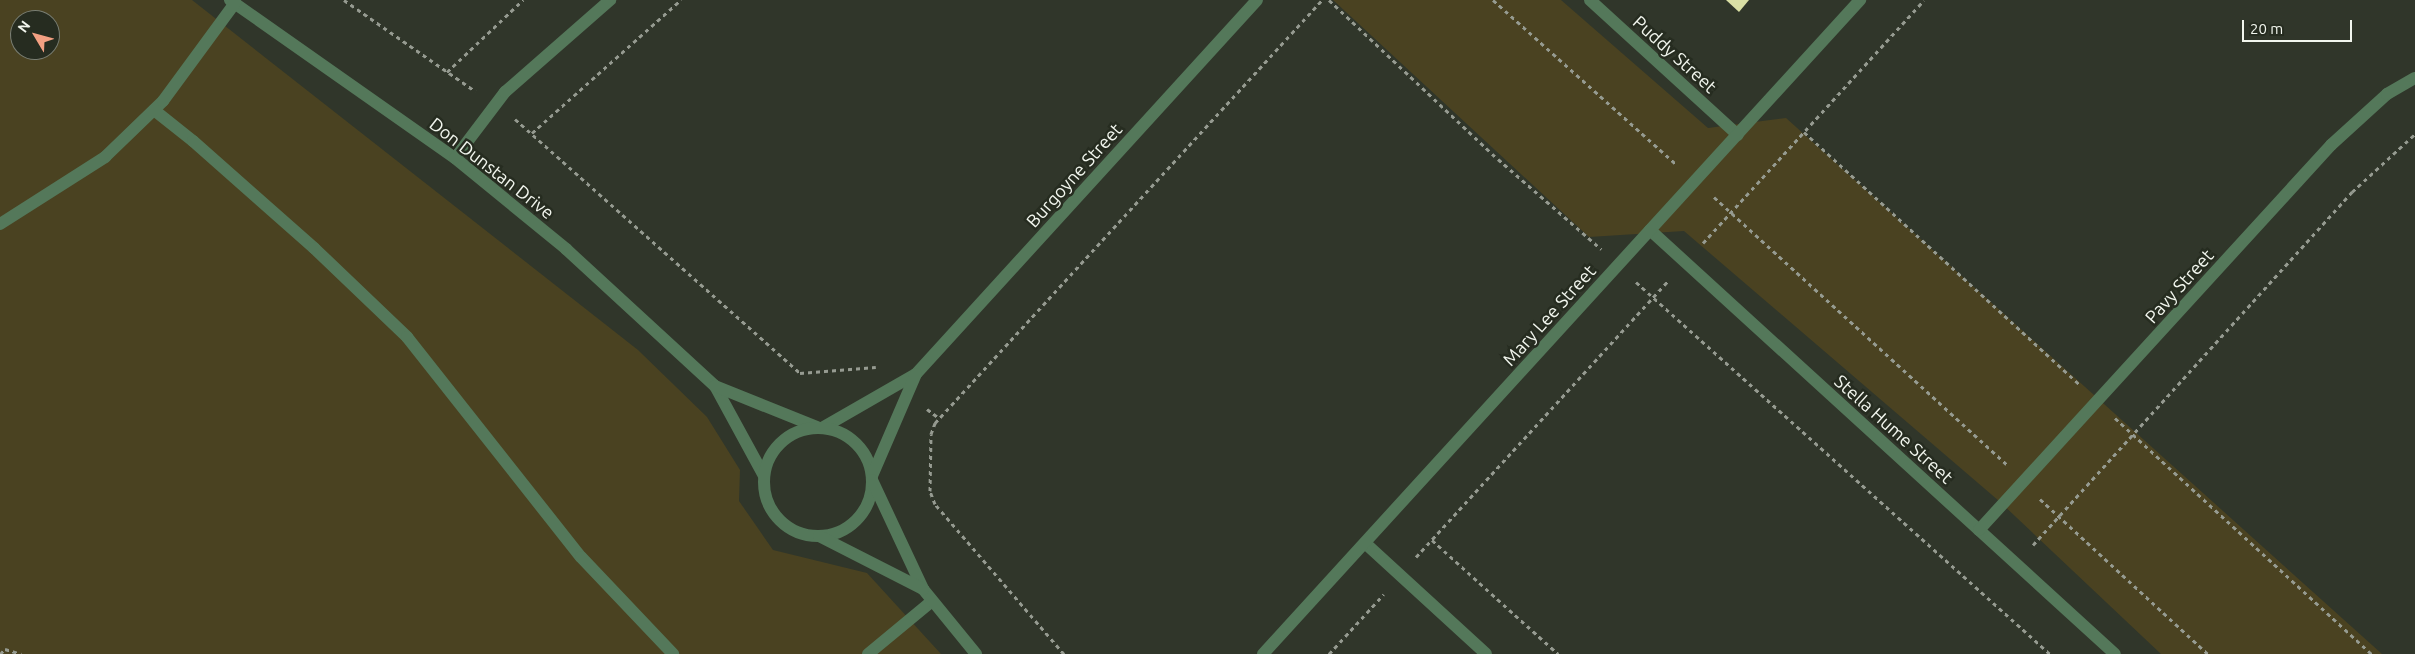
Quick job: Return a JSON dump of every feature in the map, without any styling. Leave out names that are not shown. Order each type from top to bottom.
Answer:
[{"type":"street","points":[[455,158],[505,92],[610,0]]},
{"type":"street","name":"Burgoyne Street","points":[[820,427],[916,374],[1257,0]]},
{"type":"street","name":"Puddy Street","points":[[1590,0],[1738,135]]},
{"type":"street","name":"Mary Lee Street","points":[[1263,654],[1860,0]]},
{"type":"street","points":[[0,224],[105,157],[154,110],[232,2]]},
{"type":"street","name":"Don Dunstan Drive","points":[[232,2],[455,158],[566,249],[715,386],[764,476]]},
{"type":"street","name":"Pavy Street","points":[[1979,530],[2331,145],[2387,94],[2415,78]]},
{"type":"street","points":[[154,110],[193,141],[314,248],[407,337],[581,557],[673,654]]},
{"type":"street","name":"Stella Hume Street","points":[[1650,230],[2115,654]]},
{"type":"street","name":"Burgoyne Street","points":[[872,478],[916,374]]},
{"type":"street","name":"Don Dunstan Drive","points":[[715,386],[820,427]]},
{"type":"street","points":[[923,590],[819,536],[790,528],[778,518],[769,506],[764,476],[768,460],[789,436],[803,429],[820,427],[850,438],[864,455],[872,478],[923,590],[976,654]]},
{"type":"street","points":[[819,536],[836,533],[851,525],[862,512],[872,478]]},
{"type":"street","points":[[1364,543],[1486,654]]},
{"type":"street","points":[[868,654],[932,601]]},
{"type":"path","points":[[344,0],[532,132],[800,373],[873,365],[898,384]]},
{"type":"path","points":[[447,72],[524,0]]},
{"type":"path","points":[[532,132],[681,0]]},
{"type":"path","points":[[1064,654],[935,504],[930,491],[931,434],[939,418],[1322,0]]},
{"type":"path","points":[[1493,0],[1730,213],[2208,654]]},
{"type":"path","points":[[1329,654],[1924,0]]},
{"type":"path","points":[[2016,564],[2352,192],[2415,134]]},
{"type":"path","points":[[908,393],[939,418]]},
{"type":"path","points":[[1432,540],[1558,654]]},
{"type":"path","points":[[1949,560],[2050,654]]},
{"type":"path","points":[[0,654],[5,649],[21,654]]},
{"type":"shaded area","points":[[0,0],[192,0],[638,350],[707,417],[740,470],[739,501],[773,550],[867,573],[941,654],[0,654]]},
{"type":"shaded area","points":[[1333,0],[1561,0],[1708,128],[1786,118],[2382,654],[2161,654],[1999,501],[1684,231],[1589,237]]},
{"type":"building","points":[[1726,0],[1749,0],[1739,12]]}]
